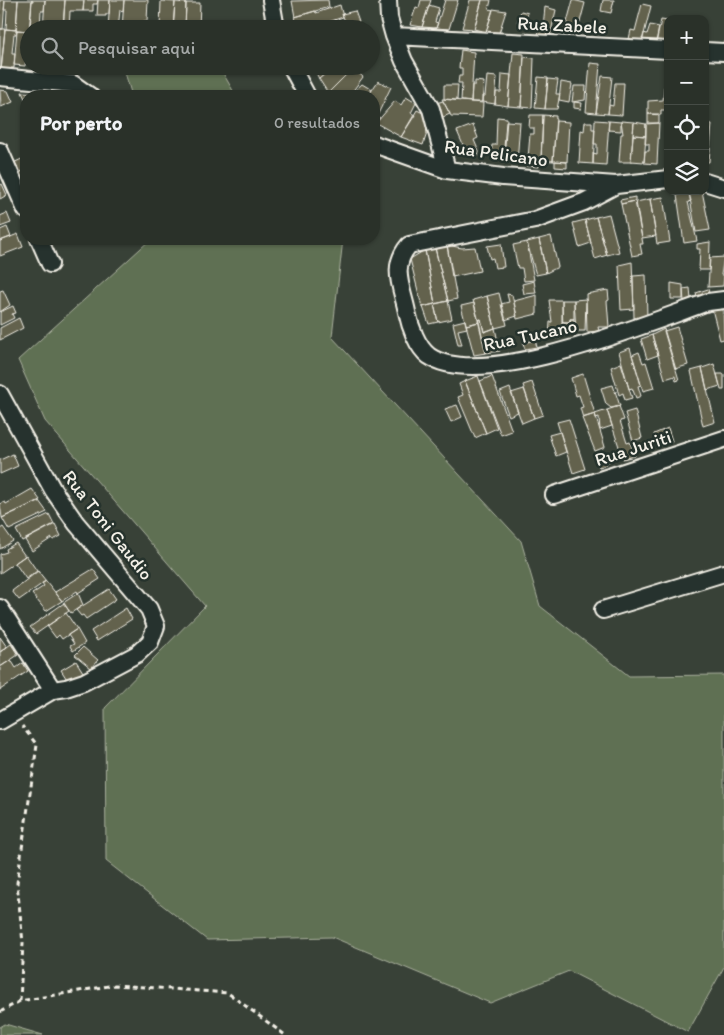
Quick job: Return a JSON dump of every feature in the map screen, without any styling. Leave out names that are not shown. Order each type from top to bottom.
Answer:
[{"type":"street","points":[[271,0],[274,20]]},
{"type":"street","points":[[388,0],[389,18],[394,36],[404,61],[431,109],[447,170]]},
{"type":"street","name":"Rua Zabele","points":[[394,36],[664,50]]},
{"type":"street","points":[[709,51],[724,52]]},
{"type":"street","points":[[296,75],[305,90]]},
{"type":"street","points":[[0,76],[73,84],[82,90]]},
{"type":"street","name":"Rua Pelicano","points":[[380,146],[447,170],[503,177],[616,185]]},
{"type":"street","points":[[0,152],[20,197]]},
{"type":"street","points":[[616,185],[664,180]]},
{"type":"street","points":[[709,183],[724,188]]},
{"type":"street","name":"Rua Tucano","points":[[616,185],[584,202],[535,220],[409,244],[400,255],[398,272],[411,329],[428,355],[446,364],[467,367],[525,360],[583,346],[708,302],[724,300]]},
{"type":"street","points":[[42,245],[50,264]]},
{"type":"street","name":"Rua Toni Gaudio","points":[[0,394],[53,490],[76,523],[149,608],[156,626],[150,642],[137,654],[84,682],[53,690]]},
{"type":"street","name":"Rua Juriti","points":[[554,495],[724,439]]},
{"type":"street","points":[[602,610],[724,573]]},
{"type":"street","points":[[0,608],[53,690],[6,717]]},
{"type":"path","points":[[6,717],[37,745],[17,883],[23,943],[20,1001]]},
{"type":"path","points":[[0,1012],[20,1001],[115,984],[228,993],[285,1035]]},
{"type":"green space","points":[[126,75],[224,75],[233,90],[130,90]]},
{"type":"green space","points":[[144,245],[342,245],[332,337],[521,541],[540,606],[629,676],[724,675],[724,967],[688,1032],[569,971],[490,1003],[332,937],[207,940],[106,861],[105,708],[205,606],[45,421],[18,360]]},
{"type":"green space","points":[[5,1024],[43,1035],[0,1035],[0,1027]]},
{"type":"building","points":[[0,0],[5,0],[3,29],[0,29]]},
{"type":"building","points":[[5,0],[18,0],[16,30],[6,29],[7,10],[4,10]]},
{"type":"building","points":[[18,0],[32,0],[30,20],[20,20],[20,30],[16,30]]},
{"type":"building","points":[[32,0],[45,0],[40,20],[31,20]]},
{"type":"building","points":[[45,0],[65,0],[64,20],[44,20]]},
{"type":"building","points":[[65,0],[84,0],[83,11],[70,11],[70,20],[64,20]]},
{"type":"building","points":[[84,0],[98,0],[97,4],[93,4],[93,11],[83,11]]},
{"type":"building","points":[[98,0],[110,0],[109,14],[106,14],[106,16],[97,16]]},
{"type":"building","points":[[110,0],[124,0],[123,11],[120,10],[119,20],[109,20]]},
{"type":"building","points":[[124,0],[148,0],[147,20],[123,20]]},
{"type":"building","points":[[328,0],[329,7],[295,17],[292,1]]},
{"type":"building","points":[[421,0],[431,0],[422,27],[410,25],[416,7],[419,8]]},
{"type":"building","points":[[445,0],[458,0],[449,29],[436,28]]},
{"type":"building","points":[[470,0],[482,0],[474,29],[462,28]]},
{"type":"building","points":[[482,0],[491,0],[489,9],[493,10],[486,32],[474,29]]},
{"type":"building","points":[[573,0],[585,3],[580,22],[577,21],[574,30],[578,31],[576,38],[563,37]]},
{"type":"building","points":[[603,0],[614,0],[611,13],[601,11]]},
{"type":"building","points":[[161,1],[175,2],[174,20],[160,20]]},
{"type":"building","points":[[175,2],[186,3],[185,20],[174,20]]},
{"type":"building","points":[[186,3],[200,3],[199,20],[185,20]]},
{"type":"building","points":[[642,4],[651,6],[642,42],[629,39],[631,30],[635,31]]},
{"type":"building","points":[[340,5],[343,17],[334,20],[296,20],[295,17],[315,11],[316,13]]},
{"type":"building","points":[[429,5],[439,8],[435,22],[438,23],[436,28],[422,27]]},
{"type":"building","points":[[545,7],[556,10],[550,36],[538,35],[540,26],[543,27]]},
{"type":"building","points":[[493,9],[506,11],[499,33],[486,32]]},
{"type":"building","points":[[355,11],[358,20],[344,20],[342,14]]},
{"type":"building","points":[[521,11],[528,13],[524,24],[517,22]]},
{"type":"building","points":[[661,20],[664,20],[664,42],[656,43]]},
{"type":"building","points":[[650,25],[659,27],[656,42],[642,41],[644,33],[647,34]]},
{"type":"building","points":[[0,29],[5,29],[1,71],[0,71]]},
{"type":"building","points":[[5,29],[17,30],[16,34],[14,34],[12,53],[15,53],[14,68],[11,68],[10,71],[1,71]]},
{"type":"building","points":[[17,30],[20,30],[20,66],[14,65]]},
{"type":"building","points":[[461,50],[474,52],[471,102],[461,101],[462,83],[458,83],[459,76],[462,76],[462,68],[459,68]]},
{"type":"building","points":[[513,53],[524,54],[521,107],[508,106]]},
{"type":"building","points":[[524,57],[534,58],[532,108],[521,107]]},
{"type":"building","points":[[590,63],[600,64],[596,113],[586,112]]},
{"type":"building","points":[[502,74],[511,75],[508,106],[495,104],[496,92],[501,92]]},
{"type":"building","points":[[324,75],[346,75],[331,90],[326,90],[319,79]]},
{"type":"building","points":[[346,75],[361,75],[363,77],[353,90],[331,90]]},
{"type":"building","points":[[487,76],[497,77],[495,104],[482,102],[482,96],[485,96]]},
{"type":"building","points":[[602,76],[612,77],[608,114],[596,113]]},
{"type":"building","points":[[538,77],[548,78],[545,109],[535,108]]},
{"type":"building","points":[[548,79],[558,80],[556,94],[560,94],[557,109],[545,109]]},
{"type":"building","points":[[378,81],[391,87],[380,110],[380,90],[372,90]]},
{"type":"building","points":[[475,81],[484,82],[482,102],[471,102],[472,85],[475,85]]},
{"type":"building","points":[[561,82],[572,84],[569,102],[559,100]]},
{"type":"building","points":[[615,83],[624,83],[622,115],[608,114],[609,105],[613,106]]},
{"type":"building","points":[[362,84],[372,90],[356,90]]},
{"type":"building","points":[[444,85],[458,85],[457,100],[444,99]]},
{"type":"building","points":[[574,86],[586,86],[585,100],[572,102]]},
{"type":"building","points":[[664,87],[664,110],[661,110],[661,115],[648,114],[648,101],[663,100]]},
{"type":"building","points":[[0,90],[8,91],[13,102],[1,107]]},
{"type":"building","points":[[406,97],[416,103],[411,113],[415,115],[401,137],[380,125],[380,118],[395,101],[401,105]]},
{"type":"building","points":[[442,99],[483,103],[482,117],[451,116]]},
{"type":"building","points":[[443,101],[450,114],[443,117],[436,103]]},
{"type":"building","points":[[574,102],[582,103],[581,109],[574,108]]},
{"type":"building","points":[[417,110],[425,114],[427,133],[423,145],[401,137]]},
{"type":"building","points":[[648,114],[659,114],[659,123],[648,123]]},
{"type":"building","points":[[530,115],[543,115],[541,160],[528,159],[530,134],[534,134],[534,128],[529,128]]},
{"type":"building","points":[[543,115],[556,116],[553,161],[541,160]]},
{"type":"building","points":[[497,117],[507,118],[504,159],[491,158],[492,145],[496,145]]},
{"type":"building","points":[[595,120],[609,121],[606,165],[593,164],[593,153],[597,154],[597,144],[594,144]]},
{"type":"building","points":[[506,121],[520,122],[517,163],[503,162]]},
{"type":"building","points":[[556,121],[569,122],[567,162],[553,161]]},
{"type":"building","points":[[609,121],[621,122],[621,131],[608,130]]},
{"type":"building","points":[[621,121],[634,122],[631,162],[619,162],[621,134],[623,134]]},
{"type":"building","points":[[585,122],[592,122],[592,129],[595,129],[593,164],[579,163],[581,130],[584,131]]},
{"type":"building","points":[[634,122],[646,124],[646,136],[633,135]]},
{"type":"building","points":[[659,123],[657,164],[644,163],[645,151],[649,151],[649,144],[645,144],[646,124]]},
{"type":"building","points":[[709,124],[712,124],[709,162]]},
{"type":"building","points":[[473,125],[478,138],[474,140],[479,152],[478,156],[467,154],[457,131]]},
{"type":"building","points":[[633,135],[646,136],[644,162],[631,161]]},
{"type":"building","points":[[526,157],[539,160],[539,167],[526,166]]},
{"type":"building","points":[[20,160],[20,172],[16,174],[11,164]]},
{"type":"building","points":[[555,161],[567,162],[567,168],[555,167]]},
{"type":"building","points":[[20,172],[20,184],[16,174]]},
{"type":"building","points":[[2,184],[7,195],[0,199],[0,185]]},
{"type":"building","points":[[677,195],[690,195],[691,201],[688,202],[697,241],[684,243]]},
{"type":"building","points":[[689,195],[703,195],[710,230],[696,232]]},
{"type":"building","points":[[635,197],[635,201],[621,204],[620,200]]},
{"type":"building","points":[[663,197],[670,242],[657,244],[650,199]]},
{"type":"building","points":[[650,199],[656,236],[642,238],[636,202]]},
{"type":"building","points":[[635,201],[643,244],[640,244],[642,254],[632,256],[621,204]]},
{"type":"building","points":[[7,213],[11,223],[0,227],[0,216]]},
{"type":"building","points":[[609,214],[619,252],[607,255],[596,217]]},
{"type":"building","points":[[596,217],[607,255],[595,259],[585,220]]},
{"type":"building","points":[[585,220],[591,243],[579,247],[573,223]]},
{"type":"building","points":[[7,227],[11,237],[0,241],[0,230]]},
{"type":"building","points":[[18,234],[20,245],[23,247],[0,256],[0,241]]},
{"type":"building","points":[[551,236],[558,267],[546,273],[539,239]]},
{"type":"building","points":[[539,239],[546,273],[536,275],[527,242]]},
{"type":"building","points":[[527,242],[534,280],[524,281],[522,268],[518,268],[513,245]]},
{"type":"building","points":[[710,242],[709,270],[699,270],[700,249],[697,249],[697,244]]},
{"type":"building","points":[[501,244],[504,267],[495,268],[493,258],[490,259],[487,246]]},
{"type":"building","points":[[447,245],[462,248],[475,247],[480,271],[452,277]]},
{"type":"building","points":[[447,245],[457,299],[448,301],[435,248]]},
{"type":"building","points":[[435,248],[448,301],[435,304],[425,250]]},
{"type":"building","points":[[425,250],[435,304],[422,307],[410,259]]},
{"type":"building","points":[[724,257],[721,275],[724,275],[723,286],[708,287],[710,258]]},
{"type":"building","points":[[632,262],[634,309],[621,310],[619,265]]},
{"type":"building","points":[[646,275],[647,318],[634,318],[633,276]]},
{"type":"building","points":[[534,281],[536,293],[524,294],[522,284]]},
{"type":"building","points":[[671,283],[683,285],[683,299],[671,299]]},
{"type":"building","points":[[690,288],[691,300],[684,302],[683,289]]},
{"type":"building","points":[[708,289],[709,293],[697,297],[696,293]]},
{"type":"building","points":[[3,290],[10,305],[0,312],[0,291]]},
{"type":"building","points":[[608,290],[609,327],[598,327],[599,331],[587,332],[586,294]]},
{"type":"building","points":[[499,293],[507,325],[495,328],[487,296]]},
{"type":"building","points":[[507,294],[512,295],[517,316],[505,320],[501,304],[509,302]]},
{"type":"building","points":[[537,295],[537,314],[517,319],[514,301]]},
{"type":"building","points":[[487,296],[495,328],[484,332],[481,319],[478,320],[473,300]]},
{"type":"building","points":[[586,299],[585,331],[576,331],[574,300]]},
{"type":"building","points":[[549,300],[562,300],[563,331],[559,331],[560,338],[549,338],[550,322],[552,322]]},
{"type":"building","points":[[562,300],[574,300],[574,319],[570,319],[570,322],[562,322]]},
{"type":"building","points":[[448,301],[452,319],[438,322],[434,304]]},
{"type":"building","points":[[474,303],[479,322],[466,325],[461,306]]},
{"type":"building","points":[[434,304],[438,322],[429,324],[423,307]]},
{"type":"building","points":[[13,306],[16,313],[12,314],[14,318],[0,325],[0,312]]},
{"type":"building","points":[[723,306],[724,339],[720,340],[712,309]]},
{"type":"building","points":[[19,318],[23,328],[0,340],[0,328]]},
{"type":"building","points":[[481,319],[484,332],[495,328],[500,351],[486,353],[478,320]]},
{"type":"building","points":[[570,319],[574,319],[574,334],[563,335],[562,322],[570,322]]},
{"type":"building","points":[[465,320],[467,328],[458,330],[462,345],[458,345],[453,323]]},
{"type":"building","points":[[479,322],[486,353],[474,355],[466,325]]},
{"type":"building","points":[[677,327],[688,365],[675,369],[664,331]]},
{"type":"building","points":[[664,329],[679,380],[676,381],[675,376],[665,379],[652,335]]},
{"type":"building","points":[[652,335],[658,355],[647,359],[641,339]]},
{"type":"building","points":[[535,340],[537,347],[525,349],[523,343]]},
{"type":"building","points":[[630,348],[641,385],[638,386],[641,396],[636,398],[632,388],[629,389],[619,352]]},
{"type":"building","points":[[639,352],[643,363],[646,362],[654,388],[643,391],[632,355]]},
{"type":"building","points":[[621,363],[632,398],[625,400],[623,393],[619,395],[611,367]]},
{"type":"building","points":[[714,364],[720,386],[707,390],[702,368]]},
{"type":"building","points":[[702,368],[715,422],[703,426],[691,371]]},
{"type":"building","points":[[583,374],[595,414],[583,418],[580,408],[583,407],[579,395],[576,396],[571,378]]},
{"type":"building","points":[[717,374],[724,374],[724,390],[721,390]]},
{"type":"building","points":[[478,376],[497,428],[486,433],[465,381]]},
{"type":"building","points":[[492,376],[512,431],[501,435],[480,381]]},
{"type":"building","points":[[465,381],[486,433],[475,438],[458,397],[463,395],[459,384]]},
{"type":"building","points":[[532,382],[543,415],[534,418],[523,385]]},
{"type":"building","points":[[613,385],[620,406],[611,408],[606,404],[601,388]]},
{"type":"building","points":[[510,388],[518,412],[509,416],[500,392]]},
{"type":"building","points":[[524,389],[534,418],[522,423],[511,393]]},
{"type":"building","points":[[457,405],[462,417],[451,422],[445,409]]},
{"type":"building","points":[[619,406],[624,420],[620,421],[627,443],[630,442],[635,456],[623,459],[607,410]]},
{"type":"building","points":[[607,410],[612,426],[600,430],[599,417],[596,418],[595,414]]},
{"type":"building","points":[[635,410],[642,438],[633,441],[625,413]]},
{"type":"building","points":[[595,414],[605,447],[595,451],[582,418]]},
{"type":"building","points":[[569,419],[585,469],[573,473],[557,422]]},
{"type":"building","points":[[668,428],[672,441],[658,447],[654,434]]},
{"type":"building","points":[[560,432],[566,452],[556,456],[549,435]]},
{"type":"building","points":[[13,454],[18,466],[0,474],[0,460]]},
{"type":"building","points":[[609,456],[610,461],[606,462],[606,465],[599,467],[597,459]]},
{"type":"building","points":[[32,489],[40,500],[2,518],[0,504],[5,502],[6,504]]},
{"type":"building","points":[[39,501],[47,512],[9,530],[2,518]]},
{"type":"building","points":[[49,514],[54,524],[22,541],[16,530]]},
{"type":"building","points":[[55,524],[61,536],[53,540],[52,538],[32,551],[25,540]]},
{"type":"building","points":[[3,527],[13,541],[0,549],[0,529]]},
{"type":"building","points":[[16,543],[25,556],[0,573],[0,554],[7,552],[6,549]]},
{"type":"building","points":[[26,555],[37,571],[26,579],[15,563]]},
{"type":"building","points":[[93,569],[100,579],[62,601],[55,592]]},
{"type":"building","points":[[38,571],[46,581],[19,600],[12,591]]},
{"type":"building","points":[[46,581],[62,601],[46,611],[32,594],[44,586],[42,583]]},
{"type":"building","points":[[109,589],[116,599],[86,619],[76,610]]},
{"type":"building","points":[[78,593],[83,605],[71,613],[63,603]]},
{"type":"building","points":[[64,603],[69,611],[36,634],[30,627]]},
{"type":"building","points":[[126,608],[132,619],[97,641],[91,631]]},
{"type":"building","points":[[66,613],[77,629],[62,639],[59,635],[56,638],[47,626]]},
{"type":"building","points":[[77,629],[85,643],[73,651],[70,646],[74,644],[68,635]]},
{"type":"building","points":[[0,637],[7,647],[0,652]]},
{"type":"building","points":[[11,644],[18,655],[0,667],[0,652]]},
{"type":"building","points":[[83,647],[98,660],[91,668],[75,655]]},
{"type":"building","points":[[11,660],[16,668],[23,663],[28,671],[0,690],[0,667]]},
{"type":"building","points":[[76,661],[83,672],[68,681],[61,670]]}]
